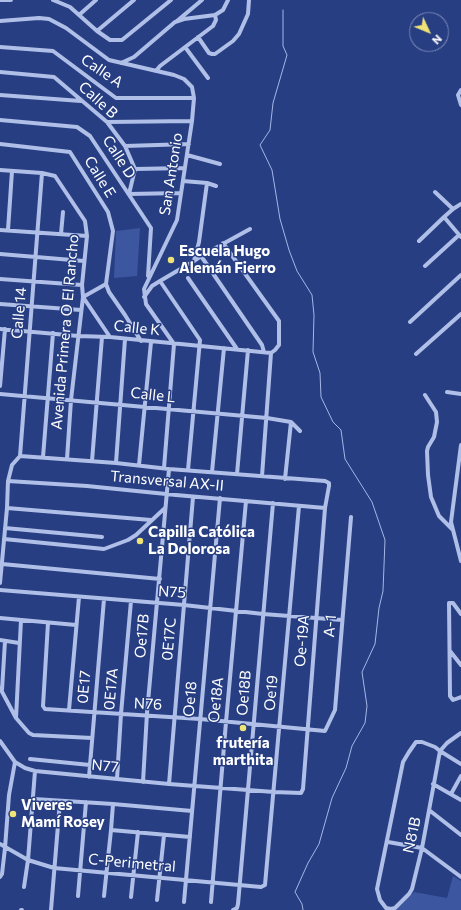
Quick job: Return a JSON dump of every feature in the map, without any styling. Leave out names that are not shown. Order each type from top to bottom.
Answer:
[{"type":"street","points":[[0,0],[11,0]]},
{"type":"street","points":[[53,0],[70,7],[110,40],[122,40],[171,0]]},
{"type":"street","points":[[79,15],[96,0]]},
{"type":"street","points":[[98,31],[134,0]]},
{"type":"street","points":[[118,63],[126,61],[134,56],[202,0]]},
{"type":"street","points":[[175,22],[184,19],[215,15],[223,10],[228,0]]},
{"type":"street","points":[[198,37],[210,54],[214,54],[222,49],[233,41],[239,34],[248,14],[249,0]]},
{"type":"street","points":[[0,21],[39,18],[48,19],[66,28],[105,58],[118,63],[156,71],[160,66],[214,24],[216,20],[215,15]]},
{"type":"street","name":"Calle A","points":[[0,47],[53,51],[116,98],[194,98]]},
{"type":"street","points":[[185,47],[208,78]]},
{"type":"street","name":"San Antonio","points":[[144,297],[144,289],[147,281],[177,220],[194,98],[192,87],[184,79],[156,71]]},
{"type":"street","name":"Calle B","points":[[0,72],[54,77],[107,122],[125,146],[135,169]]},
{"type":"street","points":[[461,90],[458,95],[461,105]]},
{"type":"street","points":[[0,95],[81,101]]},
{"type":"street","name":"Calle D","points":[[0,120],[77,127],[90,136],[151,228],[147,281]]},
{"type":"street","points":[[107,122],[192,121]]},
{"type":"street","name":"Calle E","points":[[0,144],[70,152],[108,212],[113,231],[106,284]]},
{"type":"street","points":[[125,146],[188,144]]},
{"type":"street","points":[[187,155],[220,164]]},
{"type":"street","points":[[181,193],[129,194],[135,169],[185,168]]},
{"type":"street","name":"Avenida Primera O El Rancho","points":[[0,170],[42,173],[55,176],[85,221],[87,236],[82,285],[83,297],[71,400],[67,459]]},
{"type":"street","points":[[8,230],[12,171]]},
{"type":"street","name":"Calle 14","points":[[20,456],[42,173]]},
{"type":"street","points":[[183,181],[207,183],[216,186]]},
{"type":"street","points":[[194,261],[207,183]]},
{"type":"street","points":[[435,192],[453,209]]},
{"type":"street","points":[[419,241],[444,216],[461,204]]},
{"type":"street","points":[[61,234],[63,212]]},
{"type":"street","points":[[425,266],[460,236],[444,216]]},
{"type":"street","points":[[174,344],[146,304],[144,297],[152,286],[223,243],[250,229]]},
{"type":"street","points":[[0,230],[87,236]]},
{"type":"street","points":[[223,243],[279,321],[279,345],[271,353],[262,476]]},
{"type":"street","points":[[0,254],[84,261]]},
{"type":"street","points":[[201,256],[262,345],[264,352]]},
{"type":"street","points":[[410,322],[461,275]]},
{"type":"street","points":[[188,278],[237,349]]},
{"type":"street","points":[[0,279],[82,285]]},
{"type":"street","points":[[147,281],[152,286]]},
{"type":"street","points":[[160,281],[200,340],[188,470]]},
{"type":"street","points":[[110,337],[83,297],[106,284],[109,292],[141,340]]},
{"type":"street","points":[[0,304],[81,310]]},
{"type":"street","points":[[416,354],[461,314]]},
{"type":"street","points":[[0,386],[2,329]]},
{"type":"street","name":"Calle K","points":[[2,329],[78,336],[110,337],[271,353]]},
{"type":"street","points":[[43,457],[54,333]]},
{"type":"street","points":[[92,461],[102,337]]},
{"type":"street","points":[[116,463],[126,339]]},
{"type":"street","points":[[139,465],[151,342]]},
{"type":"street","name":"Oe17B","points":[[143,782],[147,716],[167,493],[166,468],[174,344]]},
{"type":"street","points":[[212,472],[224,348]]},
{"type":"street","points":[[236,474],[248,350]]},
{"type":"street","points":[[446,392],[461,394]]},
{"type":"street","name":"Calle L","points":[[0,394],[169,408],[267,418],[291,422]]},
{"type":"street","points":[[425,395],[436,412],[437,422],[434,437],[427,451],[431,497],[439,516],[453,530]]},
{"type":"street","points":[[291,422],[300,431]]},
{"type":"street","points":[[0,583],[8,481],[12,465],[20,456],[285,478],[291,422]]},
{"type":"street","points":[[461,445],[451,522],[461,561]]},
{"type":"street","name":"Oe-19A","points":[[285,478],[325,481],[329,485],[325,508],[306,730],[303,790],[301,792]]},
{"type":"street","name":"Transversal AX-II","points":[[8,481],[88,486],[325,508]]},
{"type":"street","name":"0E17C","points":[[169,784],[194,497]]},
{"type":"street","name":"Oe18","points":[[184,902],[220,498]]},
{"type":"street","name":"Oe18A","points":[[211,902],[246,501]]},
{"type":"street","name":"Oe18B","points":[[234,910],[237,908],[238,904],[238,884],[248,789],[262,614],[273,503]]},
{"type":"street","name":"Oe19","points":[[266,883],[299,506]]},
{"type":"street","points":[[7,508],[151,520]]},
{"type":"street","points":[[4,539],[104,549],[128,540],[136,535],[165,508]]},
{"type":"street","name":"A-1","points":[[322,731],[326,731],[335,710],[351,517]]},
{"type":"street","points":[[5,528],[102,537]]},
{"type":"street","name":"N75","points":[[2,564],[160,579]]},
{"type":"street","name":"N75","points":[[0,590],[184,605],[316,619],[342,620]]},
{"type":"street","points":[[68,710],[79,597]]},
{"type":"street","name":"0E17","points":[[89,777],[104,599]]},
{"type":"street","name":"0E17A","points":[[117,779],[121,714],[132,601]]},
{"type":"street","points":[[461,614],[459,609],[453,603],[449,603],[450,696],[453,700],[461,697]]},
{"type":"street","points":[[0,618],[76,625]]},
{"type":"street","points":[[16,718],[21,620]]},
{"type":"street","name":"N76","points":[[48,622],[45,709],[200,719],[322,731]]},
{"type":"street","points":[[20,643],[2,641],[1,689],[24,730],[33,735],[92,738]]},
{"type":"street","points":[[449,651],[461,666]]},
{"type":"street","points":[[456,660],[461,656]]},
{"type":"street","points":[[440,751],[447,743],[461,733]]},
{"type":"street","name":"N77","points":[[0,741],[15,762],[25,768],[35,771],[143,782],[274,792],[301,792]]},
{"type":"street","points":[[461,764],[435,747],[422,742],[416,742],[403,762],[388,842],[422,848],[461,878]]},
{"type":"street","name":"N81B","points":[[388,842],[377,889],[380,900],[386,907],[391,909],[398,905],[411,892],[422,848],[440,751]]},
{"type":"street","points":[[30,759],[90,765]]},
{"type":"street","points":[[0,877],[2,874],[5,848],[9,795],[15,762]]},
{"type":"street","points":[[24,887],[34,799],[35,771]]},
{"type":"street","points":[[451,794],[461,776]]},
{"type":"street","points":[[433,784],[461,800]]},
{"type":"street","points":[[34,799],[192,811]]},
{"type":"street","points":[[51,910],[60,801]]},
{"type":"street","points":[[78,896],[86,802]]},
{"type":"street","points":[[104,896],[113,804]]},
{"type":"street","points":[[429,810],[461,835]]},
{"type":"street","points":[[111,830],[190,837]]},
{"type":"street","points":[[131,897],[138,832]]},
{"type":"street","points":[[157,900],[164,835]]},
{"type":"street","name":"C-Perimetral","points":[[0,844],[28,860],[54,868],[261,887],[266,883]]},
{"type":"shaded area","points":[[140,228],[137,276],[114,278],[116,231]]},
{"type":"shaded area","points":[[453,876],[461,881],[461,910],[396,910],[414,892],[447,898]]},
{"type":"waterway","points":[[283,10],[283,46],[287,55],[273,103],[270,130],[260,145],[272,170],[280,219],[289,250],[297,271],[312,295],[314,315],[313,352],[320,373],[321,397],[333,422],[341,430],[345,459],[372,502],[385,540],[383,591],[379,608],[375,644],[362,672],[367,706],[365,723],[352,746],[346,768],[332,798],[319,844],[308,863],[295,892],[302,904],[303,910]]},
{"type":"place","name":"Escuela Hugo Alemán Fierro","points":[[171,260]]},
{"type":"place","name":"Capilla Católica La Dolorosa","points":[[140,541]]},
{"type":"place","name":"frutería marthita","points":[[243,728]]},
{"type":"place","name":"Viveres Mamí Rosey","points":[[13,814]]}]
